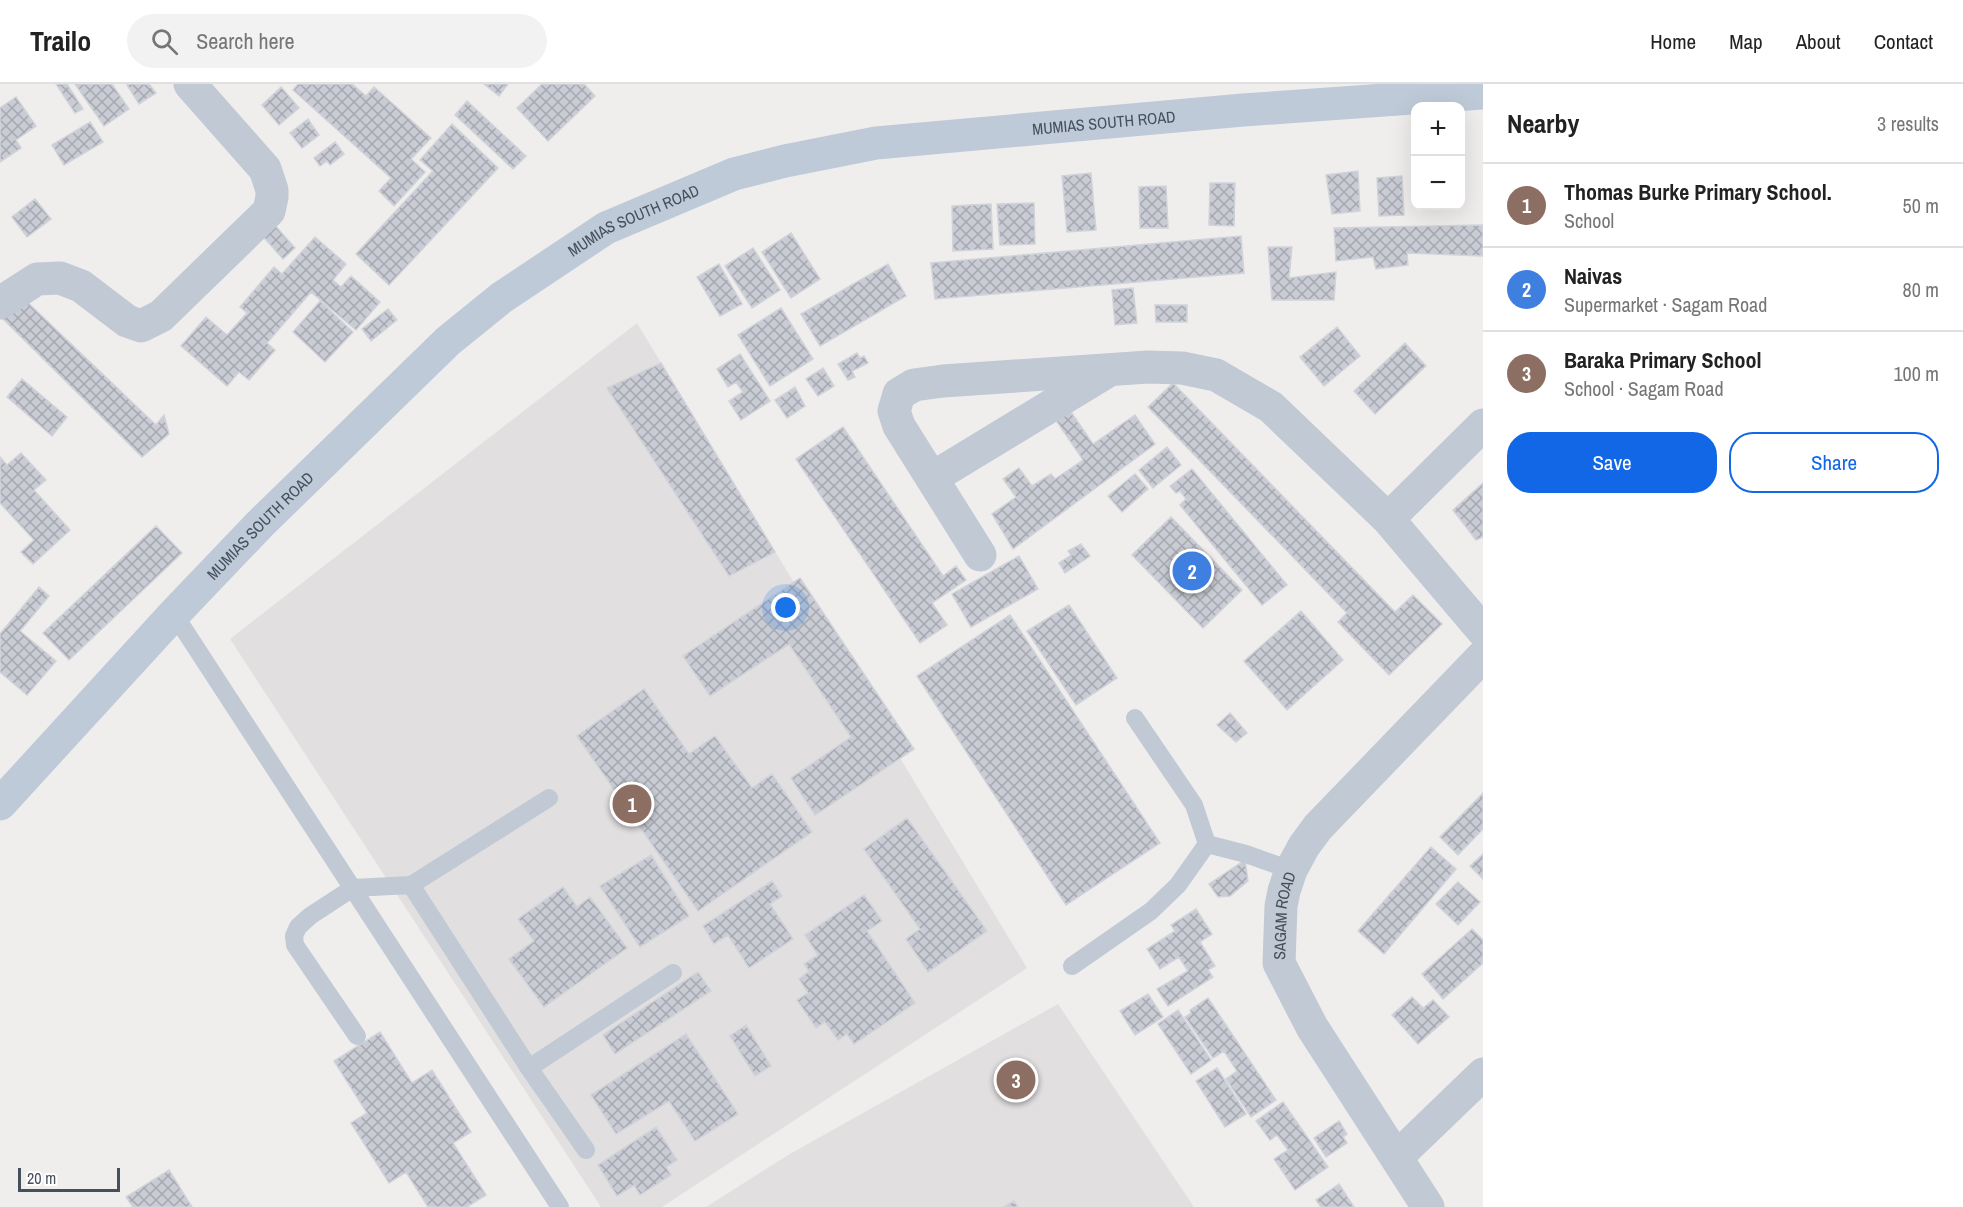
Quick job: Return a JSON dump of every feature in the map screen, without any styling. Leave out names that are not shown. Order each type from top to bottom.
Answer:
[{"type":"main road","name":"MUMIAS SOUTH ROAD","points":[[0,804],[260,524],[448,341],[501,298],[606,228],[734,174],[785,161],[876,143],[1348,93],[1483,93]]},
{"type":"street","points":[[0,303],[37,279],[60,278],[81,286],[127,321],[141,326],[161,316],[269,211],[272,190],[265,169],[190,84]]},
{"type":"street","points":[[980,555],[899,426],[894,411],[899,394],[914,385],[943,381],[1148,367],[1170,368],[1216,375],[1271,407],[1388,519],[1483,631]]},
{"type":"street","points":[[932,478],[1109,370]]},
{"type":"street","points":[[1388,519],[1483,425]]},
{"type":"street","name":"SAGAM ROAD","points":[[1428,1207],[1312,1027],[1279,963],[1281,906],[1291,870],[1318,827],[1483,656]]},
{"type":"street","points":[[1397,1157],[1483,1074]]},
{"type":"lane","points":[[174,614],[560,1207]]},
{"type":"lane","points":[[1135,718],[1194,805],[1207,844]]},
{"type":"lane","points":[[357,1036],[295,945],[294,936],[298,927],[310,916],[353,888],[411,885],[549,798]]},
{"type":"lane","points":[[1207,844],[1246,854],[1291,870]]},
{"type":"lane","points":[[1072,966],[1151,911],[1178,885],[1207,844]]},
{"type":"lane","points":[[411,885],[529,1068],[586,1150]]},
{"type":"lane","points":[[529,1068],[673,974]]},
{"type":"shaded area","points":[[637,323],[1027,968],[662,1207],[601,1207],[230,639]]},
{"type":"shaded area","points":[[1058,1004],[1194,1207],[706,1207],[788,1155]]},
{"type":"building","points":[[56,84],[67,84],[83,109],[75,113]]},
{"type":"building","points":[[75,84],[112,84],[129,109],[104,126]]},
{"type":"building","points":[[149,84],[156,93],[139,104],[127,85]]},
{"type":"building","points":[[298,84],[352,84],[366,96],[374,87],[431,138],[411,159],[425,172],[394,206],[379,191],[391,178],[293,90]]},
{"type":"building","points":[[484,84],[508,84],[499,96]]},
{"type":"building","points":[[542,84],[584,84],[595,96],[548,141],[517,108]]},
{"type":"building","points":[[281,87],[299,108],[279,125],[262,105]]},
{"type":"building","points":[[16,97],[36,126],[16,140],[21,148],[0,162],[0,108]]},
{"type":"building","points":[[467,101],[526,156],[513,169],[455,115]]},
{"type":"building","points":[[308,119],[319,135],[302,148],[290,133]]},
{"type":"building","points":[[90,122],[103,142],[64,165],[52,145]]},
{"type":"building","points":[[452,124],[498,168],[389,285],[356,254],[433,171],[420,160]]},
{"type":"building","points":[[335,142],[344,154],[330,165],[327,161],[320,166],[314,158]]},
{"type":"building","points":[[1358,171],[1360,211],[1332,214],[1326,175]]},
{"type":"building","points":[[1091,173],[1096,230],[1067,232],[1062,176]]},
{"type":"building","points":[[1402,176],[1404,215],[1379,216],[1377,178]]},
{"type":"building","points":[[1210,183],[1235,183],[1234,226],[1209,225]]},
{"type":"building","points":[[1166,186],[1168,228],[1140,228],[1139,187]]},
{"type":"building","points":[[35,199],[51,219],[27,237],[12,217]]},
{"type":"building","points":[[1034,203],[1035,244],[1000,245],[997,204]]},
{"type":"building","points":[[991,204],[993,249],[953,251],[952,206]]},
{"type":"building","points":[[272,222],[295,248],[283,259],[260,233]]},
{"type":"building","points":[[1483,225],[1483,256],[1407,253],[1408,265],[1376,269],[1373,257],[1336,261],[1334,228]]},
{"type":"building","points":[[791,233],[820,279],[791,298],[762,252]]},
{"type":"building","points":[[1241,236],[1244,273],[935,299],[931,263]]},
{"type":"building","points":[[315,237],[346,264],[333,280],[341,287],[351,276],[380,302],[356,330],[311,292],[267,343],[275,350],[249,380],[239,372],[227,386],[181,346],[206,317],[227,335],[247,313],[240,307],[274,267],[282,274]]},
{"type":"building","points":[[1268,247],[1292,247],[1289,278],[1336,272],[1334,300],[1272,300]]},
{"type":"building","points":[[753,248],[780,290],[752,308],[725,266]]},
{"type":"building","points":[[719,264],[742,304],[720,316],[697,277]]},
{"type":"building","points":[[888,264],[906,296],[820,346],[801,314]]},
{"type":"building","points":[[1133,288],[1137,323],[1115,325],[1112,290]]},
{"type":"building","points":[[21,296],[156,425],[164,415],[169,434],[142,457],[0,316]]},
{"type":"building","points":[[320,301],[353,332],[325,362],[293,332]]},
{"type":"building","points":[[1155,305],[1187,305],[1187,322],[1156,322]]},
{"type":"building","points":[[781,308],[813,359],[770,386],[738,335]]},
{"type":"building","points":[[388,309],[397,320],[371,341],[362,329]]},
{"type":"building","points":[[1337,327],[1360,356],[1324,386],[1300,357]]},
{"type":"building","points":[[1405,343],[1426,366],[1375,414],[1354,391]]},
{"type":"building","points":[[857,353],[860,358],[864,356],[868,363],[852,371],[855,377],[848,380],[838,364]]},
{"type":"building","points":[[740,354],[770,401],[741,420],[729,401],[743,392],[736,382],[728,387],[717,369]]},
{"type":"building","points":[[661,363],[775,552],[729,576],[607,388]]},
{"type":"building","points":[[823,368],[834,386],[818,396],[806,379]]},
{"type":"building","points":[[22,379],[67,417],[52,436],[7,397]]},
{"type":"building","points":[[1173,383],[1395,612],[1413,595],[1442,624],[1389,675],[1338,622],[1347,613],[1148,407]]},
{"type":"building","points":[[795,387],[805,406],[787,418],[775,400]]},
{"type":"building","points":[[1069,409],[1093,444],[1135,415],[1155,444],[1013,549],[992,514],[1016,497],[1003,479],[1019,468],[1032,486],[1051,474],[1055,479],[1083,460],[1055,419]]},
{"type":"building","points":[[843,427],[943,576],[956,566],[966,580],[932,603],[947,625],[920,643],[796,459]]},
{"type":"building","points":[[1167,447],[1181,465],[1153,488],[1139,470]]},
{"type":"building","points":[[21,453],[46,480],[34,490],[70,530],[33,564],[21,552],[34,540],[0,503],[0,457],[7,465]]},
{"type":"building","points":[[1192,469],[1287,585],[1262,605],[1180,505],[1186,499],[1180,491],[1176,493],[1170,486]]},
{"type":"building","points":[[1135,474],[1148,489],[1122,512],[1108,496]]},
{"type":"building","points":[[1483,483],[1483,537],[1476,540],[1453,510]]},
{"type":"building","points":[[1171,517],[1242,590],[1203,628],[1132,555]]},
{"type":"building","points":[[156,526],[182,553],[69,660],[43,633]]},
{"type":"building","points":[[1081,544],[1090,556],[1065,573],[1059,563],[1071,555],[1068,551]]},
{"type":"building","points":[[1019,556],[1038,589],[971,627],[952,594]]},
{"type":"building","points":[[800,578],[914,749],[815,815],[791,778],[851,737],[789,644],[710,696],[683,656]]},
{"type":"building","points":[[39,587],[49,596],[20,631],[56,661],[27,695],[0,672],[0,634]]},
{"type":"building","points":[[1069,605],[1117,678],[1076,705],[1027,631]]},
{"type":"building","points":[[1301,611],[1343,660],[1287,710],[1244,661]]},
{"type":"building","points":[[1010,615],[1160,843],[1066,905],[917,676]]},
{"type":"building","points":[[644,689],[689,754],[715,736],[752,788],[772,774],[812,832],[698,911],[577,736]]},
{"type":"building","points":[[1230,713],[1247,733],[1236,742],[1217,725]]},
{"type":"building","points":[[1483,793],[1483,829],[1458,855],[1440,837]]},
{"type":"building","points":[[907,818],[987,931],[928,972],[906,939],[920,929],[864,849]]},
{"type":"building","points":[[1431,847],[1456,869],[1384,954],[1358,931]]},
{"type":"building","points":[[1483,854],[1483,879],[1470,866]]},
{"type":"building","points":[[651,855],[689,916],[640,947],[600,886]]},
{"type":"building","points":[[1245,860],[1248,881],[1230,896],[1218,897],[1209,884]]},
{"type":"building","points":[[772,881],[782,896],[770,904],[793,939],[749,968],[728,935],[714,944],[703,926]]},
{"type":"building","points":[[1458,882],[1480,902],[1458,925],[1436,904]]},
{"type":"building","points":[[563,887],[577,907],[590,897],[627,948],[544,1007],[509,959],[534,941],[518,919]]},
{"type":"building","points":[[864,895],[882,921],[867,931],[915,1003],[854,1044],[847,1034],[838,1040],[825,1022],[816,1028],[797,1000],[808,993],[799,979],[809,971],[804,964],[818,955],[805,935]]},
{"type":"building","points":[[1196,909],[1212,934],[1200,942],[1215,966],[1208,970],[1213,977],[1168,1006],[1157,989],[1188,971],[1179,957],[1160,969],[1147,949],[1175,931],[1171,925]]},
{"type":"building","points":[[1472,929],[1483,940],[1483,963],[1443,999],[1422,974]]},
{"type":"building","points":[[698,972],[711,991],[615,1054],[603,1035]]},
{"type":"building","points":[[1148,994],[1163,1017],[1135,1035],[1120,1011]]},
{"type":"building","points":[[1412,997],[1423,1008],[1433,1000],[1449,1017],[1418,1044],[1392,1015]]},
{"type":"building","points":[[1208,998],[1276,1100],[1251,1117],[1226,1079],[1237,1071],[1224,1051],[1213,1058],[1185,1017],[1191,1013],[1190,1010]]},
{"type":"building","points":[[1178,1010],[1211,1060],[1191,1074],[1158,1024]]},
{"type":"building","points":[[746,1025],[771,1066],[755,1076],[730,1036]]},
{"type":"building","points":[[380,1032],[412,1083],[432,1070],[471,1132],[453,1143],[486,1195],[467,1207],[428,1207],[406,1172],[389,1183],[351,1123],[367,1113],[334,1061]]},
{"type":"building","points":[[686,1034],[738,1114],[695,1141],[669,1101],[616,1134],[591,1095]]},
{"type":"building","points":[[1217,1068],[1246,1114],[1225,1127],[1196,1081]]},
{"type":"building","points":[[1283,1102],[1328,1167],[1295,1190],[1274,1159],[1288,1150],[1277,1135],[1270,1140],[1256,1121]]},
{"type":"building","points":[[1339,1121],[1347,1134],[1343,1137],[1347,1143],[1326,1157],[1314,1138]]},
{"type":"building","points":[[656,1127],[677,1160],[666,1167],[671,1175],[640,1195],[634,1185],[617,1196],[598,1165]]},
{"type":"building","points":[[169,1170],[192,1207],[133,1207],[126,1197]]},
{"type":"building","points":[[1339,1184],[1354,1207],[1321,1207],[1316,1200]]},
{"type":"building","points":[[1014,1201],[1018,1207],[1004,1207]]},
{"type":"place","name":"Naivas","points":[[1192,571]]},
{"type":"place","name":"Thomas Burke Primary School.","points":[[632,804]]},
{"type":"place","name":"Baraka Primary School","points":[[1016,1080]]}]
